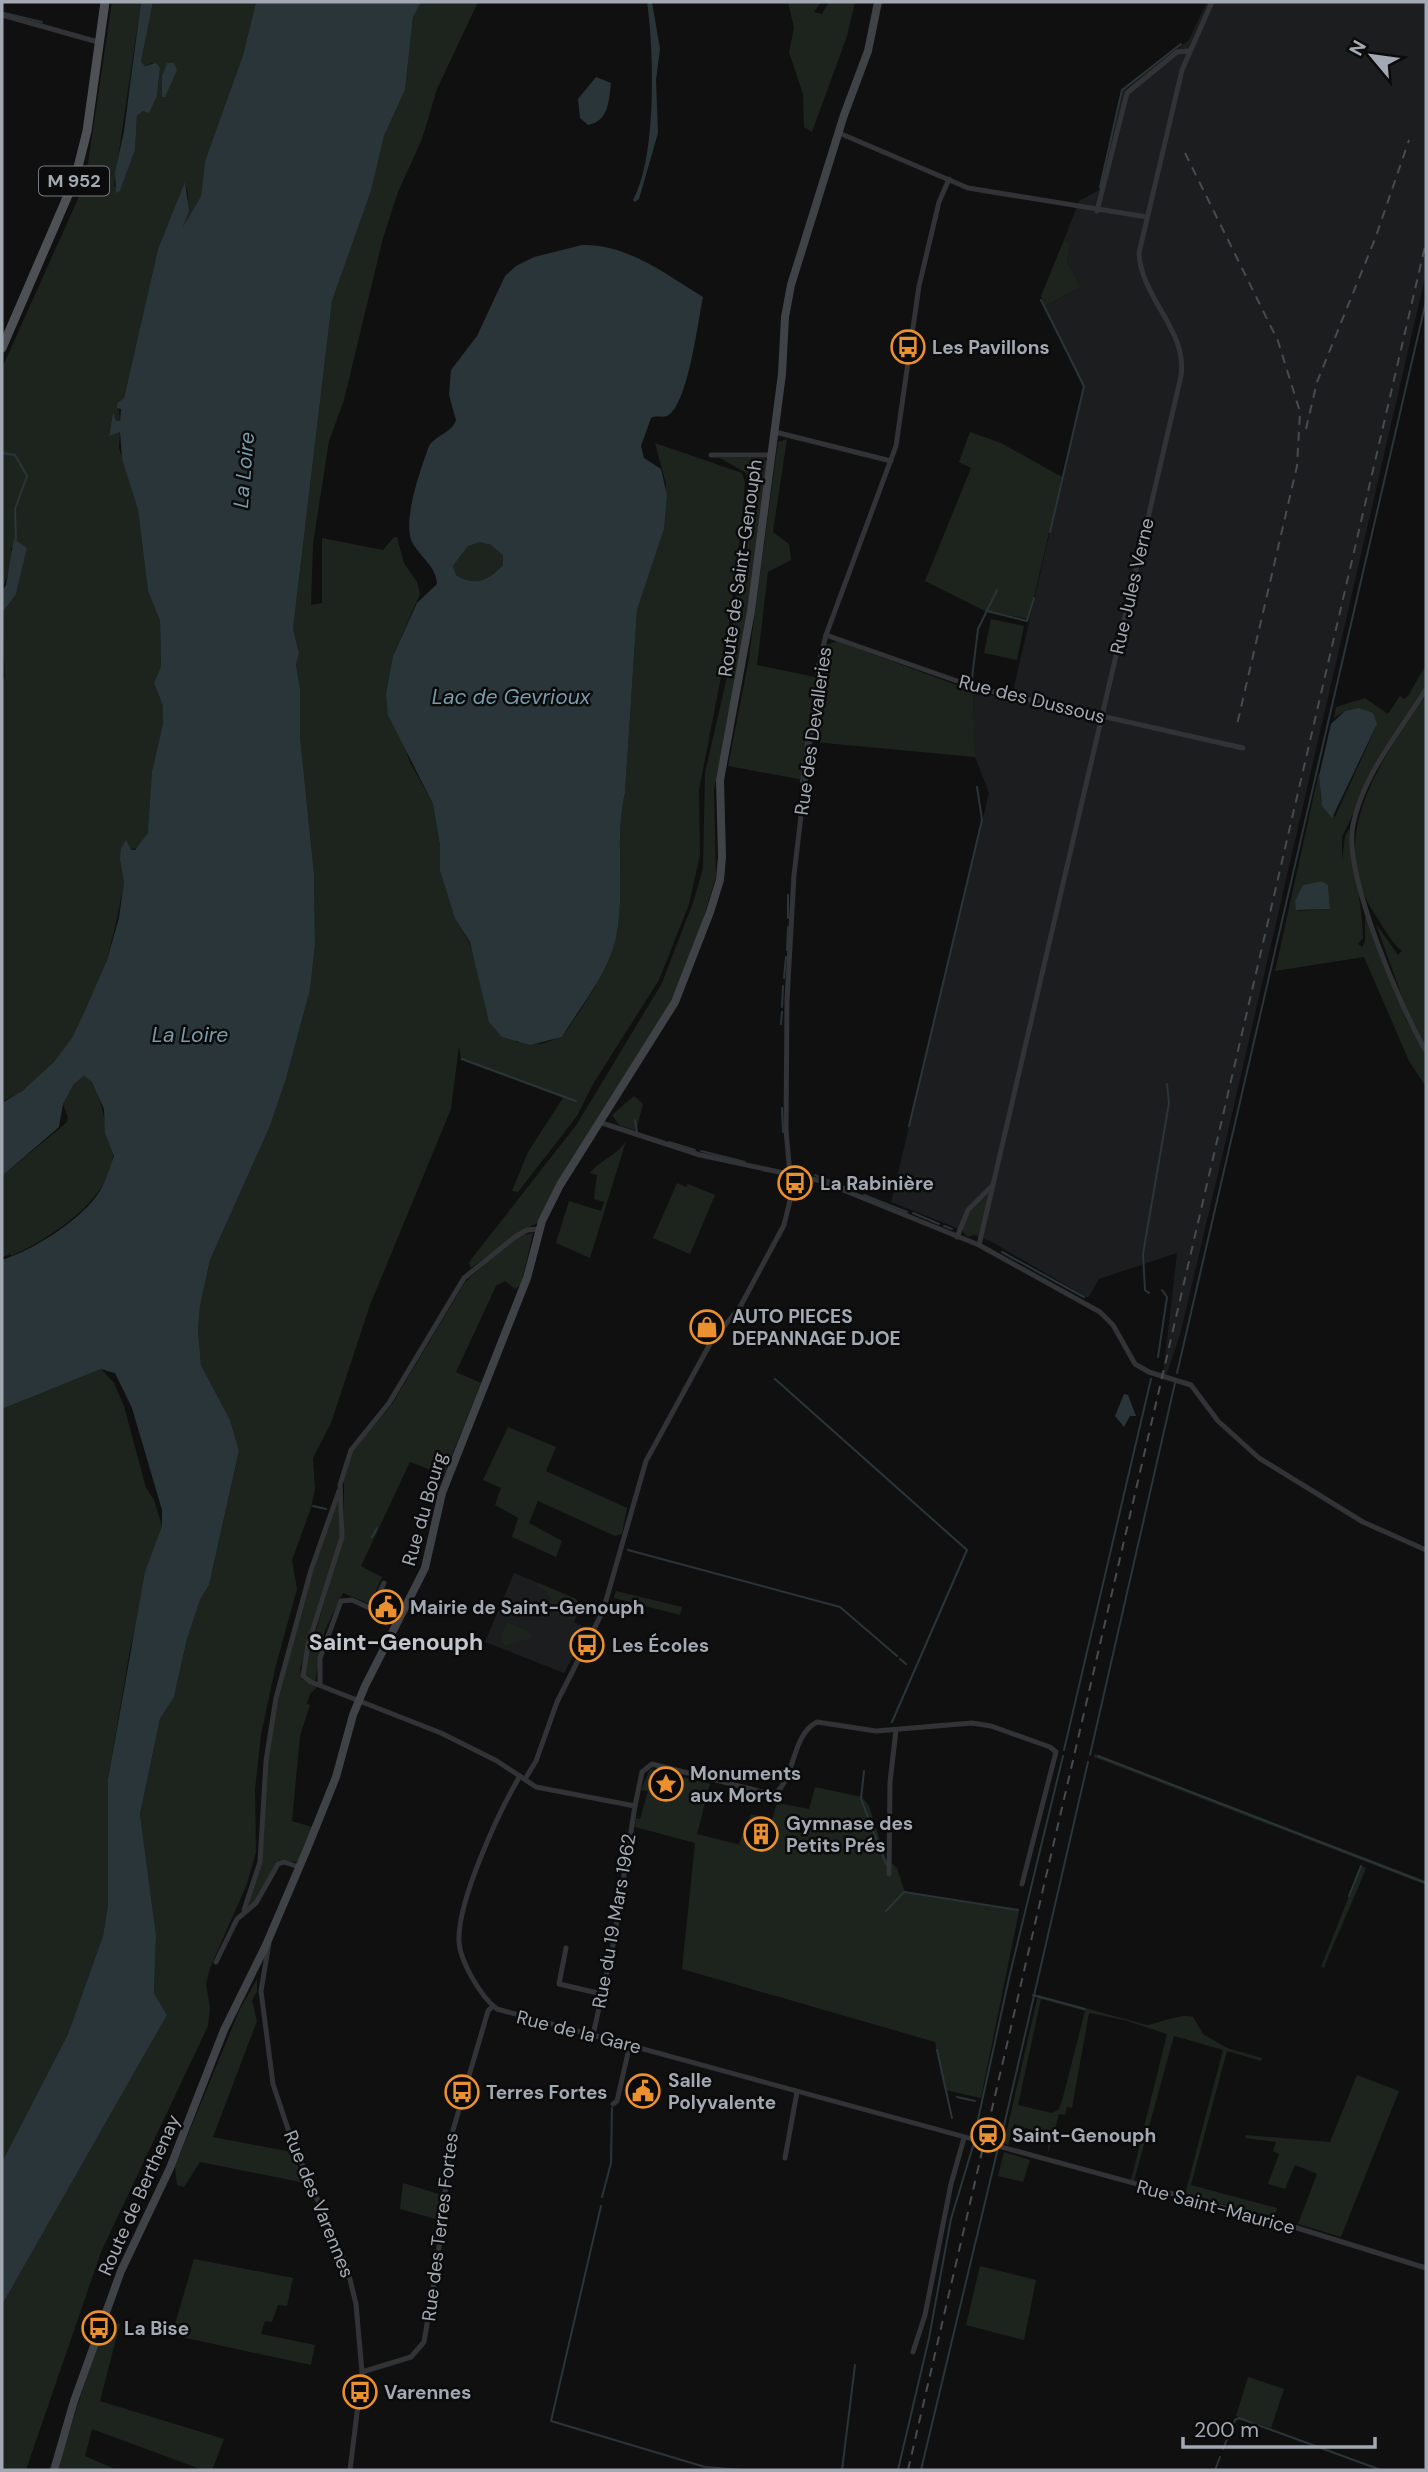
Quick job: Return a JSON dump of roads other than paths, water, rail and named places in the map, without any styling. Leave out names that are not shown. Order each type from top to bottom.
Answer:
[{"type":"main road","name":"M 952","points":[[2,348],[75,179],[87,131],[105,2]]},
{"type":"street","name":"Route de Saint-Genouph","points":[[539,1230],[560,1185],[602,1123],[675,1002],[717,891],[722,857],[720,780],[745,654],[775,432],[785,317],[791,285],[868,51],[878,2]]},
{"type":"street","name":"Rue Jules Verne","points":[[979,1245],[1183,367],[1179,345],[1140,264],[1146,217],[1188,51],[1212,2]]},
{"type":"street","points":[[2,15],[98,42]]},
{"type":"street","points":[[1097,211],[1127,93],[1177,52],[1188,51]]},
{"type":"street","points":[[839,133],[989,194],[1146,217]]},
{"type":"street","name":"Rue des Devalleries","points":[[523,1778],[536,1761],[557,1702],[603,1611],[618,1570],[646,1461],[711,1342],[740,1307],[784,1225],[793,1176],[786,1130],[786,1031],[794,886],[819,664],[826,635],[902,425],[908,348],[919,286],[939,202],[949,179]]},
{"type":"street","points":[[775,432],[891,461]]},
{"type":"street","points":[[711,455],[772,455]]},
{"type":"street","name":"Rue des Dussous","points":[[826,635],[968,685],[1243,748]]},
{"type":"street","points":[[1426,689],[1378,765],[1356,815],[1351,842],[1369,921],[1426,1051]]},
{"type":"street","points":[[602,1123],[700,1155],[821,1181],[979,1245],[1100,1312],[1113,1325],[1138,1367],[1191,1385],[1226,1429],[1273,1468],[1363,1521],[1426,1550]]},
{"type":"street","name":"Rue Jules Verne","points":[[957,1237],[968,1210],[994,1182]]},
{"type":"street","points":[[539,1230],[527,1230],[515,1237],[470,1272],[459,1285],[388,1403],[352,1446],[340,1491],[342,1537],[303,1668],[305,1678],[441,1733],[498,1760],[543,1789],[635,1806]]},
{"type":"street","name":"Rue du Bourg","points":[[268,1939],[336,1777],[359,1700],[425,1568],[442,1493],[527,1278],[539,1230]]},
{"type":"street","points":[[216,1962],[244,1910],[260,1862],[266,1761],[276,1698],[311,1570],[336,1495],[340,1491]]},
{"type":"street","points":[[372,1609],[384,1583]]},
{"type":"street","points":[[320,1685],[320,1658],[338,1605],[352,1600],[398,1621]]},
{"type":"street","points":[[888,1874],[890,1780],[895,1730],[952,1723],[985,1725],[1055,1750],[1022,1884]]},
{"type":"street","name":"Rue du 19 Mars 1962","points":[[593,2035],[613,1945],[642,1772],[652,1764],[772,1794],[783,1784],[803,1735],[814,1724],[862,1730],[895,1730]]},
{"type":"street","name":"Rue de la Gare","points":[[523,1778],[484,1850],[460,1927],[462,1954],[493,2006],[503,2012],[630,2044],[1003,2148]]},
{"type":"street","points":[[244,1910],[256,1903],[278,1864],[284,1862],[299,1867]]},
{"type":"street","name":"Rue des Varennes","points":[[268,1939],[261,1991],[268,2064],[293,2144],[347,2267],[356,2304],[362,2372],[350,2470]]},
{"type":"street","name":"Route de Berthenay","points":[[54,2470],[74,2400],[120,2274],[194,2111],[224,2030],[268,1939]]},
{"type":"street","points":[[565,1948],[558,1984],[602,1994]]},
{"type":"street","name":"Rue des Terres Fortes","points":[[362,2372],[411,2357],[424,2342],[437,2265],[451,2137],[472,2059],[488,2011],[493,2006]]},
{"type":"street","points":[[613,2104],[617,2101],[630,2044]]},
{"type":"street","points":[[785,2158],[797,2092]]},
{"type":"street","points":[[913,2352],[925,2315],[951,2184],[964,2138]]},
{"type":"street","name":"Rue Saint-Maurice","points":[[1003,2148],[1294,2227],[1426,2268]]},
{"type":"water","points":[[141,2],[153,2],[141,62],[145,66],[156,63],[160,68],[157,96],[149,113],[143,111],[137,116],[135,150],[120,191],[116,193],[115,173],[124,131]]},
{"type":"water","name":"La Loire","points":[[256,2],[421,2],[413,17],[405,90],[384,136],[371,191],[332,301],[293,629],[299,653],[296,665],[300,688],[300,736],[314,874],[315,945],[310,990],[270,1126],[210,1260],[200,1306],[198,1330],[201,1365],[230,1420],[239,1451],[209,1585],[200,1600],[187,1639],[174,1697],[160,1719],[140,1814],[156,1935],[154,1993],[167,2015],[2,2305],[2,2162],[68,2034],[103,1936],[108,1905],[108,1779],[145,1572],[162,1526],[162,1510],[132,1408],[115,1373],[101,1369],[2,1409],[2,1260],[42,1242],[82,1212],[100,1191],[114,1156],[105,1133],[104,1109],[92,1082],[84,1076],[74,1084],[63,1104],[59,1127],[2,1176],[2,1103],[22,1091],[54,1062],[72,1038],[107,960],[119,918],[124,882],[121,849],[126,840],[131,850],[135,850],[148,833],[152,771],[163,723],[163,706],[154,683],[161,666],[160,621],[148,591],[138,510],[122,459],[120,432],[109,436],[113,412],[116,421],[120,421],[121,409],[117,408],[117,403],[124,398],[158,249],[185,182],[189,211],[183,227],[201,196],[205,161],[243,55]]},
{"type":"water","points":[[647,2],[652,2],[660,49],[656,80],[658,133],[639,199],[635,202],[633,200],[646,158],[652,103]]},
{"type":"water","points":[[167,63],[174,63],[177,70],[165,97],[162,97],[162,76]]},
{"type":"water","points":[[596,77],[611,83],[610,96],[604,114],[595,123],[588,125],[580,118],[578,99]]},
{"type":"water","name":"Lac de Gevrioux","points":[[582,245],[615,249],[646,262],[703,297],[691,361],[681,396],[667,416],[651,418],[641,446],[644,458],[661,469],[667,495],[664,529],[637,610],[625,793],[620,829],[620,902],[616,938],[600,977],[562,1037],[530,1045],[502,1037],[489,1022],[470,942],[455,919],[440,871],[440,846],[433,804],[388,715],[386,693],[393,656],[417,603],[437,584],[431,567],[412,542],[409,521],[414,494],[429,446],[451,428],[456,420],[449,395],[451,370],[477,336],[505,276],[516,266],[534,257]],"holes":[[[480,542],[491,545],[503,555],[503,565],[498,570],[487,578],[475,581],[456,575],[453,566],[468,546]]]},
{"type":"water","points":[[14,539],[27,548],[16,594],[2,613],[2,591],[6,585]]},
{"type":"water","points":[[1359,708],[1373,713],[1377,724],[1332,818],[1322,806],[1319,776],[1331,724],[1345,711]]},
{"type":"water","points":[[1322,881],[1328,885],[1330,909],[1296,910],[1295,901],[1303,885]]},
{"type":"water","points":[[1124,1394],[1128,1395],[1136,1416],[1130,1416],[1124,1427],[1115,1416]]},
{"type":"waterway","points":[[4,13],[42,22]]},
{"type":"waterway","points":[[1100,187],[1122,90],[1181,44]]},
{"type":"waterway","points":[[1041,300],[1084,386],[1050,532]]},
{"type":"waterway","points":[[1177,1373],[1426,301]]},
{"type":"waterway","points":[[2,453],[15,455],[27,476],[15,509],[16,539]]},
{"type":"waterway","points":[[972,678],[978,629],[997,590]]},
{"type":"waterway","points":[[987,611],[1027,621],[1034,598]]},
{"type":"waterway","points":[[805,754],[807,732]]},
{"type":"waterway","points":[[801,782],[804,760]]},
{"type":"waterway","points":[[909,1126],[982,820],[977,787]]},
{"type":"waterway","points":[[788,895],[788,918]]},
{"type":"waterway","points":[[787,950],[788,927]]},
{"type":"waterway","points":[[784,978],[786,957]]},
{"type":"waterway","points":[[782,1007],[783,986]]},
{"type":"waterway","points":[[781,1024],[782,1012]]},
{"type":"waterway","points":[[462,1059],[576,1101]]},
{"type":"waterway","points":[[1149,1293],[1145,1290],[1143,1254],[1169,1103],[1167,1084]]},
{"type":"waterway","points":[[782,1108],[783,1132]]},
{"type":"waterway","points":[[635,1120],[637,1132]]},
{"type":"waterway","points":[[669,1142],[695,1150]]},
{"type":"waterway","points":[[701,1151],[745,1162]]},
{"type":"waterway","points":[[795,1167],[801,1170]]},
{"type":"waterway","points":[[815,1175],[856,1192]]},
{"type":"waterway","points":[[864,1195],[907,1212]]},
{"type":"waterway","points":[[913,1213],[939,1224]]},
{"type":"waterway","points":[[944,1226],[952,1229]]},
{"type":"waterway","points":[[1002,1252],[1084,1297]]},
{"type":"waterway","points":[[1158,1357],[1167,1297],[1162,1290]]},
{"type":"waterway","points":[[775,1379],[967,1550],[892,1722]]},
{"type":"waterway","points":[[1064,1750],[1151,1379]]},
{"type":"waterway","points":[[1090,1755],[1175,1383]]},
{"type":"waterway","points":[[313,1506],[326,1509]]},
{"type":"waterway","points":[[372,1537],[377,1528]]},
{"type":"waterway","points":[[628,1550],[840,1607],[897,1656]]},
{"type":"waterway","points":[[900,1659],[906,1664]]},
{"type":"waterway","points":[[977,2124],[1063,1756]]},
{"type":"waterway","points":[[1098,1756],[1426,1883]]},
{"type":"waterway","points":[[1000,2143],[1088,1762]]},
{"type":"waterway","points":[[864,1771],[861,1799],[886,1864]]},
{"type":"waterway","points":[[1349,1896],[1361,1866]]},
{"type":"waterway","points":[[886,1911],[904,1892],[1018,1910]]},
{"type":"waterway","points":[[1033,1995],[1085,2009]]},
{"type":"waterway","points":[[937,2050],[952,2118]]},
{"type":"waterway","points":[[957,2097],[975,2101]]},
{"type":"waterway","points":[[602,2197],[611,2163],[612,2108]]},
{"type":"waterway","points":[[898,2470],[929,2338],[951,2219],[973,2146]]},
{"type":"waterway","points":[[921,2470],[998,2148]]},
{"type":"waterway","points":[[601,2206],[551,2421],[705,2467],[742,2470]]},
{"type":"waterway","points":[[842,2470],[855,2365]]},
{"type":"waterway","points":[[1223,2449],[1235,2420],[1239,2418],[1381,2470]]},
{"type":"waterway","points":[[1215,2470],[1220,2457]]},
{"type":"railway","points":[[1306,429],[1317,382],[1375,239],[1409,140]]},
{"type":"railway","points":[[1185,153],[1278,341],[1300,412],[1297,466],[1236,729]]},
{"type":"railway","points":[[908,2470],[1426,242]]},
{"type":"place","name":"Les Pavillons","points":[[908,347]]},
{"type":"place","name":"La Rabinière","points":[[795,1183]]},
{"type":"place","name":"AUTO PIECES DEPANNAGE DJOE","points":[[707,1327]]},
{"type":"place","name":"Mairie de Saint-Genouph","points":[[386,1607]]},
{"type":"place","name":"Les Écoles","points":[[587,1645]]},
{"type":"place","name":"Monuments aux Morts","points":[[666,1784]]},
{"type":"place","name":"Gymnase des Petits Prés","points":[[761,1834]]},
{"type":"place","name":"Salle Polyvalente","points":[[643,2091]]},
{"type":"place","name":"Terres Fortes","points":[[462,2092]]},
{"type":"place","name":"Saint-Genouph","points":[[988,2135]]},
{"type":"place","name":"La Bise","points":[[99,2328]]},
{"type":"place","name":"Varennes","points":[[360,2392]]},
{"type":"district","name":"Saint-Genouph","points":[[396,1642]]}]
